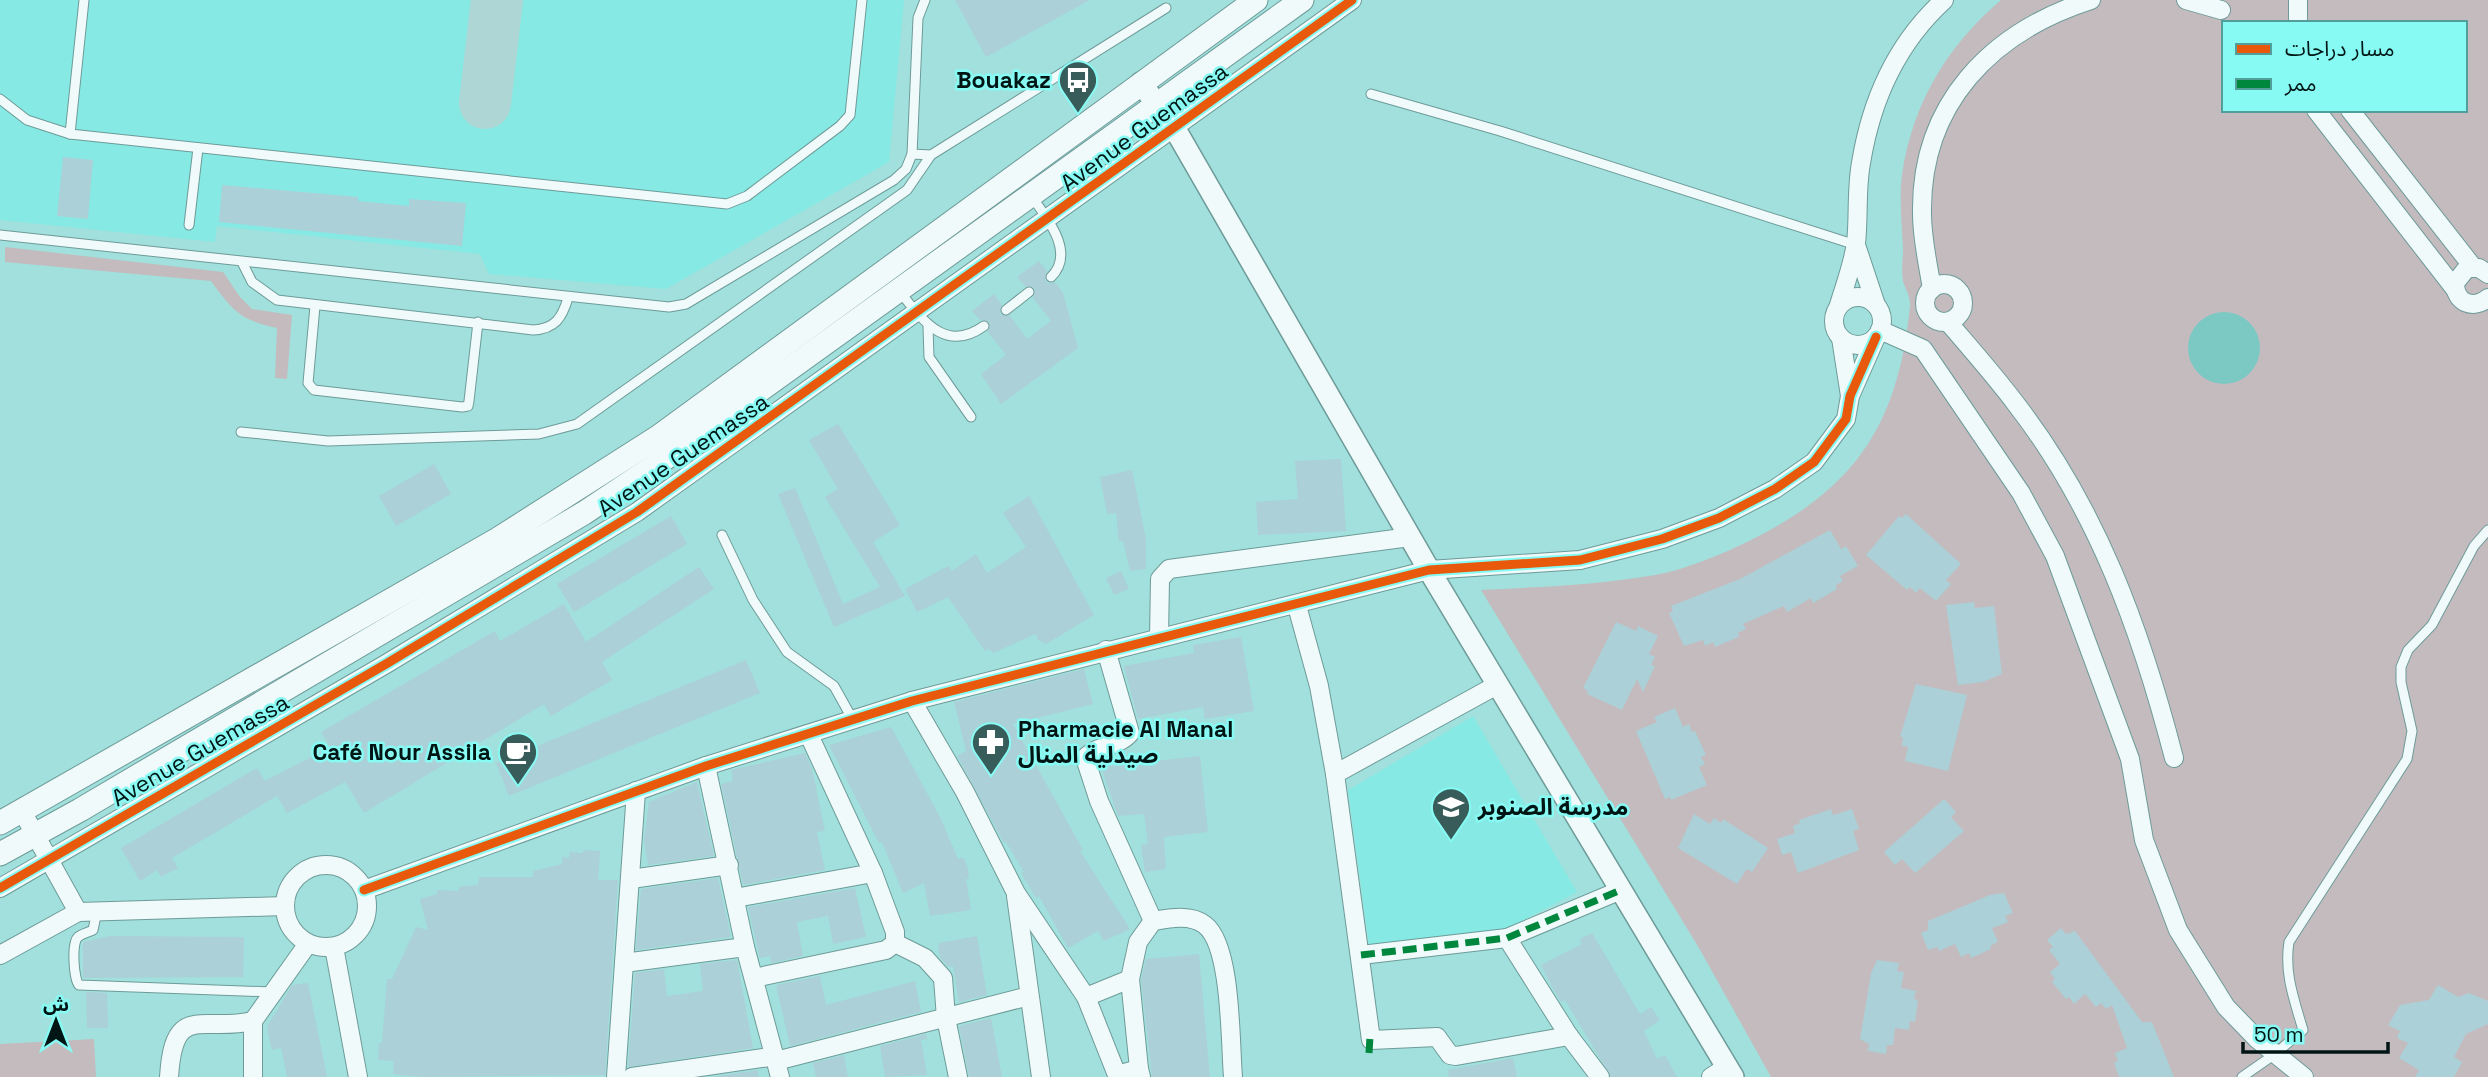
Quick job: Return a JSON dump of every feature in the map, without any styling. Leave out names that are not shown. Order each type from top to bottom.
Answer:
[{"type":"main road","name":"Avenue Guemassa","points":[[0,823],[498,539],[658,437],[1256,0]]},
{"type":"main road","name":"Avenue Guemassa","points":[[0,854],[584,513],[899,291],[1302,0]]},
{"type":"street","name":"Avenue Guemassa","points":[[0,888],[398,657],[636,512],[923,320],[1048,219],[1352,0]]},
{"type":"street","points":[[1850,396],[1841,338],[1834,326],[1856,245],[1860,164],[1882,87],[1902,46],[1944,0]]},
{"type":"street","points":[[1931,289],[1949,285],[1962,298],[1958,315],[1948,321],[1936,320],[1927,312],[1925,299],[1931,289],[1922,214],[1925,172],[1937,131],[1956,93],[1983,60],[2016,32],[2053,12],[2091,0]]},
{"type":"street","points":[[2186,0],[2223,12]]},
{"type":"street","points":[[2298,0],[2298,21]]},
{"type":"street","points":[[1141,83],[1175,129],[1429,570],[1621,890],[1724,1074]]},
{"type":"street","points":[[2318,112],[2466,303],[2479,304],[2488,298]]},
{"type":"street","points":[[2352,112],[2480,270],[2457,277],[2455,289]]},
{"type":"street","points":[[364,890],[706,766],[912,701],[1159,636],[1297,606],[1429,570],[1580,560],[1662,539],[1719,518],[1775,489],[1814,462],[1846,419],[1850,396],[1878,334],[1882,317],[1856,245]]},
{"type":"street","points":[[1839,305],[1853,297],[1862,297],[1876,305]]},
{"type":"street","points":[[1948,321],[2018,405],[2071,487],[2115,573],[2149,664],[2174,758]]},
{"type":"street","points":[[1841,338],[1854,345],[1870,342],[1878,334]]},
{"type":"street","points":[[1878,334],[1923,349],[2007,471],[2038,524],[2060,568],[2130,759],[2144,840],[2178,930],[2226,1007],[2275,1054],[2304,1077]]},
{"type":"street","points":[[1159,636],[1160,579],[1169,569],[1410,537]]},
{"type":"street","points":[[1297,606],[1319,686],[1335,774],[1371,1040],[1437,1037],[1450,1055],[1456,1056],[1569,1036]]},
{"type":"street","points":[[1106,650],[1130,733],[1126,738],[1084,758],[1099,801],[1153,921]]},
{"type":"street","points":[[1335,774],[1497,685]]},
{"type":"street","points":[[912,701],[958,780],[1016,892],[1086,998],[1117,1076],[1140,1073],[1130,979],[1138,942],[1153,921],[1171,918],[1198,921],[1207,927],[1220,948],[1233,1077]]},
{"type":"street","points":[[809,735],[873,873],[895,932],[895,943]]},
{"type":"street","points":[[706,766],[745,947],[778,1065]]},
{"type":"street","points":[[616,1077],[636,791]]},
{"type":"street","points":[[22,811],[78,912]]},
{"type":"street","points":[[324,865],[348,871],[364,890],[367,911],[359,931],[348,942],[334,947],[307,945],[289,925],[285,906],[293,882],[312,867],[324,865]]},
{"type":"street","points":[[631,879],[729,865]]},
{"type":"street","points":[[735,898],[873,873]]},
{"type":"street","points":[[1361,955],[1507,938],[1621,890]]},
{"type":"street","points":[[1016,892],[1041,1077]]},
{"type":"street","points":[[0,955],[78,912],[285,906]]},
{"type":"street","points":[[1507,938],[1569,1036],[1600,1077]]},
{"type":"street","points":[[754,978],[886,950],[895,943]]},
{"type":"street","points":[[895,943],[925,958],[943,978],[946,1018],[958,1077]]},
{"type":"street","points":[[253,1077],[253,1021],[307,945]]},
{"type":"street","points":[[334,947],[358,1077]]},
{"type":"street","points":[[624,963],[745,947]]},
{"type":"street","points":[[1086,998],[1130,979]]},
{"type":"street","points":[[632,1077],[778,1065],[1029,996]]},
{"type":"street","points":[[169,1077],[171,1049],[176,1036],[186,1028],[196,1024],[253,1021]]},
{"type":"lane","points":[[70,134],[84,0]]},
{"type":"lane","points":[[0,99],[27,120],[70,134],[733,203],[768,180],[850,115],[862,0]]},
{"type":"lane","points":[[0,235],[568,298],[669,307],[686,304],[894,180],[906,169],[912,154],[918,18],[925,0]]},
{"type":"lane","points":[[241,432],[328,441],[539,433],[578,425],[908,190],[931,155],[1166,8]]},
{"type":"lane","points":[[1371,94],[1500,131],[1856,245]]},
{"type":"lane","points":[[189,225],[198,148]]},
{"type":"lane","points":[[912,154],[931,155]]},
{"type":"lane","points":[[1031,196],[1056,233],[1060,254],[1059,267],[1051,276]]},
{"type":"lane","points":[[242,262],[260,290],[277,300],[315,306],[542,329],[558,321],[568,298]]},
{"type":"lane","points":[[899,291],[923,320],[948,335],[960,335],[984,326]]},
{"type":"lane","points":[[1006,310],[1029,292]]},
{"type":"lane","points":[[315,306],[308,383],[314,390],[462,407],[468,406],[469,401],[478,322]]},
{"type":"lane","points":[[923,320],[929,358],[971,417]]},
{"type":"lane","points":[[2242,1077],[2303,1030],[2286,963],[2289,942],[2407,759],[2412,731],[2402,682],[2402,667],[2407,650],[2432,625],[2474,546],[2488,530]]},
{"type":"lane","points":[[722,535],[753,600],[787,652],[834,686],[853,720]]},
{"type":"lane","points":[[97,911],[93,930],[78,936],[75,942],[74,977],[79,985],[274,992]]},
{"type":"shaded area","points":[[0,0],[904,0],[889,162],[666,289],[489,274],[480,254],[217,226],[215,242],[0,220]]},
{"type":"shaded area","points":[[2001,0],[2488,0],[2488,1077],[1771,1077],[1699,948],[1481,590],[1612,581],[1655,575],[1691,565],[1749,541],[1786,521],[1818,499],[1844,475],[1865,448],[1882,419],[1895,385],[1904,348],[1910,303],[1902,277],[1901,184],[1907,149],[1923,101],[1935,78],[1964,37]]},
{"type":"shaded area","points":[[5,247],[223,272],[252,309],[292,315],[287,379],[275,378],[277,328],[254,322],[238,313],[211,281],[5,262]]},
{"type":"shaded area","points":[[2231,312],[2250,322],[2258,334],[2258,362],[2250,374],[2238,382],[2217,384],[2198,374],[2190,362],[2188,341],[2198,322],[2210,314]]},
{"type":"shaded area","name":"مدرسة الصنوبر","points":[[1473,716],[1577,892],[1505,930],[1369,945],[1348,790]]},
{"type":"shaded area","points":[[94,1039],[96,1077],[0,1077],[0,1044]]},
{"type":"building","points":[[955,0],[1090,0],[986,57]]},
{"type":"building","points":[[63,157],[93,160],[88,219],[57,216]]},
{"type":"building","points":[[222,185],[358,197],[358,201],[409,206],[409,199],[466,203],[462,246],[219,222]]},
{"type":"building","points":[[1039,261],[1047,271],[1045,280],[1050,284],[1055,282],[1063,293],[1078,348],[1001,404],[981,374],[1006,355],[988,332],[990,322],[980,320],[972,311],[994,294],[1002,305],[1000,314],[1010,316],[1027,339],[1051,321],[1033,298],[1035,288],[1025,286],[1017,277]]},
{"type":"building","points":[[838,424],[900,525],[873,542],[905,596],[834,627],[778,494],[795,488],[843,604],[880,587],[825,497],[838,489],[809,440]]},
{"type":"building","points":[[1341,459],[1346,531],[1258,535],[1256,502],[1298,499],[1295,461]]},
{"type":"building","points":[[434,464],[451,494],[396,526],[379,496]]},
{"type":"building","points":[[1132,470],[1146,539],[1146,569],[1130,571],[1123,541],[1119,541],[1116,513],[1107,514],[1100,477]]},
{"type":"building","points":[[1029,496],[1094,615],[1046,644],[1038,640],[1036,634],[993,653],[989,649],[985,651],[948,597],[917,612],[905,589],[948,566],[952,571],[976,554],[987,573],[1026,547],[1003,513]]},
{"type":"building","points":[[1906,514],[1961,564],[1946,580],[1951,584],[1936,601],[1920,588],[1916,593],[1910,587],[1907,590],[1866,555],[1899,516],[1902,518]]},
{"type":"building","points":[[671,516],[687,544],[574,612],[557,584]]},
{"type":"building","points":[[1830,530],[1841,549],[1846,546],[1858,566],[1840,576],[1843,581],[1836,585],[1837,589],[1813,603],[1811,598],[1787,612],[1784,606],[1743,624],[1746,629],[1738,633],[1739,637],[1715,647],[1713,642],[1705,646],[1703,640],[1684,646],[1669,613],[1673,611],[1671,606],[1740,579]]},
{"type":"building","points":[[699,567],[714,589],[602,662],[612,680],[551,716],[544,704],[364,813],[345,782],[287,813],[277,796],[172,858],[178,868],[161,877],[157,870],[140,881],[121,848],[257,768],[265,781],[330,747],[321,732],[495,631],[500,641],[564,604],[586,642]]},
{"type":"building","points":[[1121,571],[1129,589],[1114,595],[1106,578]]},
{"type":"building","points":[[1974,602],[1975,608],[1994,606],[2002,674],[1983,682],[1958,685],[1946,605]]},
{"type":"building","points":[[1616,622],[1636,631],[1638,626],[1658,636],[1649,654],[1655,657],[1651,665],[1655,666],[1643,692],[1637,679],[1622,710],[1587,694],[1588,691],[1583,688]]},
{"type":"building","points":[[1241,637],[1254,711],[1205,719],[1203,707],[1138,719],[1124,666],[1194,653],[1193,645]]},
{"type":"building","points":[[746,660],[760,693],[509,796],[496,763]]},
{"type":"building","points":[[1084,669],[1093,704],[1013,724],[1083,850],[1080,851],[1130,929],[1104,941],[1098,931],[1068,948],[1039,896],[1036,898],[1021,873],[1024,872],[1006,842],[1004,843],[957,756],[966,751],[954,702]]},
{"type":"building","points":[[1916,684],[1967,695],[1948,771],[1905,761],[1908,747],[1902,746],[1903,737],[1900,737]]},
{"type":"building","points":[[1675,708],[1683,727],[1689,724],[1692,732],[1695,731],[1706,755],[1701,757],[1705,764],[1699,767],[1707,785],[1671,800],[1670,797],[1665,799],[1636,731],[1657,722],[1654,717]]},
{"type":"building","points":[[891,727],[940,817],[958,859],[963,857],[968,868],[969,879],[966,879],[971,910],[930,916],[924,883],[903,893],[882,842],[879,843],[829,745]]},
{"type":"building","points":[[805,753],[812,769],[825,831],[817,832],[825,870],[743,885],[721,784],[733,781],[731,770]]},
{"type":"building","points":[[1200,756],[1208,832],[1164,837],[1166,869],[1145,872],[1141,845],[1148,844],[1144,814],[1118,816],[1101,767]]},
{"type":"building","points":[[697,782],[714,856],[648,865],[644,839],[649,802]]},
{"type":"building","points":[[1944,799],[1956,812],[1951,817],[1964,831],[1915,873],[1902,859],[1895,865],[1884,852]]},
{"type":"building","points":[[1831,809],[1833,815],[1852,809],[1859,829],[1853,831],[1859,850],[1798,873],[1791,852],[1782,855],[1777,839],[1795,833],[1793,826],[1800,823],[1799,820]]},
{"type":"building","points":[[1694,814],[1710,824],[1714,818],[1721,823],[1723,819],[1768,848],[1752,872],[1747,869],[1737,884],[1678,848]]},
{"type":"building","points":[[583,850],[600,851],[598,880],[618,880],[605,1075],[422,1077],[393,1074],[394,1061],[378,1060],[387,979],[392,979],[416,927],[428,930],[420,899],[437,894],[437,890],[459,891],[458,887],[478,885],[479,877],[533,877],[533,871],[562,864],[562,857],[569,858],[570,852],[583,853]]},
{"type":"building","points":[[718,878],[731,937],[636,950],[641,889]]},
{"type":"building","points":[[855,888],[866,937],[833,944],[828,916],[797,922],[803,956],[771,963],[770,956],[760,958],[748,907]]},
{"type":"building","points":[[2004,893],[2013,913],[2005,916],[2008,922],[1992,928],[1998,942],[1990,946],[1991,949],[1971,958],[1969,953],[1961,957],[1955,944],[1939,951],[1937,947],[1928,950],[1921,933],[1928,930],[1928,921],[1990,895]]},
{"type":"building","points":[[2061,928],[2066,934],[2075,931],[2142,1022],[2152,1022],[2174,1077],[2119,1077],[2114,1063],[2118,1061],[2115,1053],[2127,1048],[2112,1005],[2106,1009],[2101,1003],[2096,1007],[2085,994],[2074,1004],[2069,997],[2066,999],[2052,982],[2055,979],[2050,972],[2060,964],[2049,950],[2053,947],[2047,940]]},
{"type":"building","points":[[1592,933],[1640,1014],[1651,1007],[1660,1020],[1644,1031],[1657,1059],[1665,1055],[1677,1077],[1611,1077],[1565,1000],[1561,1002],[1553,989],[1541,965],[1582,944],[1579,940]]},
{"type":"building","points":[[110,936],[244,937],[243,977],[83,978],[83,942]]},
{"type":"building","points":[[977,936],[987,995],[959,1002],[953,966],[949,967],[940,958],[938,943]]},
{"type":"building","points":[[1199,954],[1210,1077],[1152,1077],[1141,980],[1146,959]]},
{"type":"building","points":[[737,960],[753,1048],[628,1067],[635,973],[664,969],[667,996],[703,991],[700,964]]},
{"type":"building","points":[[1877,960],[1899,963],[1897,971],[1904,972],[1901,988],[1916,991],[1914,999],[1918,1000],[1915,1022],[1910,1021],[1909,1030],[1895,1028],[1893,1045],[1887,1045],[1886,1054],[1868,1051],[1869,1044],[1860,1039],[1871,973]]},
{"type":"building","points":[[820,976],[826,1005],[915,981],[921,1012],[790,1046],[776,985]]},
{"type":"building","points":[[308,983],[327,1077],[287,1077],[281,1048],[272,1050],[267,1027],[292,985]]},
{"type":"building","points":[[2438,985],[2458,997],[2469,993],[2488,1001],[2488,1024],[2466,1034],[2454,1057],[2462,1062],[2454,1077],[2415,1077],[2419,1070],[2399,1058],[2408,1043],[2397,1038],[2400,1031],[2388,1025],[2400,1005],[2429,1000]]},
{"type":"building","points":[[86,992],[107,993],[108,1028],[87,1028]]},
{"type":"building","points":[[991,1018],[1002,1077],[969,1077],[959,1026]]},
{"type":"building","points":[[926,1034],[927,1039],[921,1040],[927,1075],[885,1077],[880,1046]]},
{"type":"building","points":[[844,1055],[848,1077],[816,1077],[813,1063]]},
{"type":"building","points":[[1513,1058],[1517,1077],[1449,1077],[1448,1070]]},
{"type":"building","points":[[758,1070],[759,1077],[711,1077]]},
{"type":"taxiway","points":[[485,103],[497,0]]},
{"type":"marked path","points":[[1361,955],[1507,938],[1621,890]]},
{"type":"marked path","points":[[1369,1053],[1370,1037]]},
{"type":"cycle path","points":[[0,888],[386,664],[637,512],[1352,0]]},
{"type":"cycle path","points":[[364,890],[706,766],[912,701],[1429,570],[1580,560],[1662,539],[1719,518],[1775,489],[1814,462],[1846,419],[1850,396],[1876,337]]},
{"type":"place","name":"Bouakaz","points":[[1078,114]]},
{"type":"place","name":"Pharmacie Al Manal صيدلية المنال","points":[[991,776]]},
{"type":"place","name":"Café Nour Assila","points":[[518,786]]},
{"type":"place","name":"مدرسة الصنوبر","points":[[1451,841]]}]
